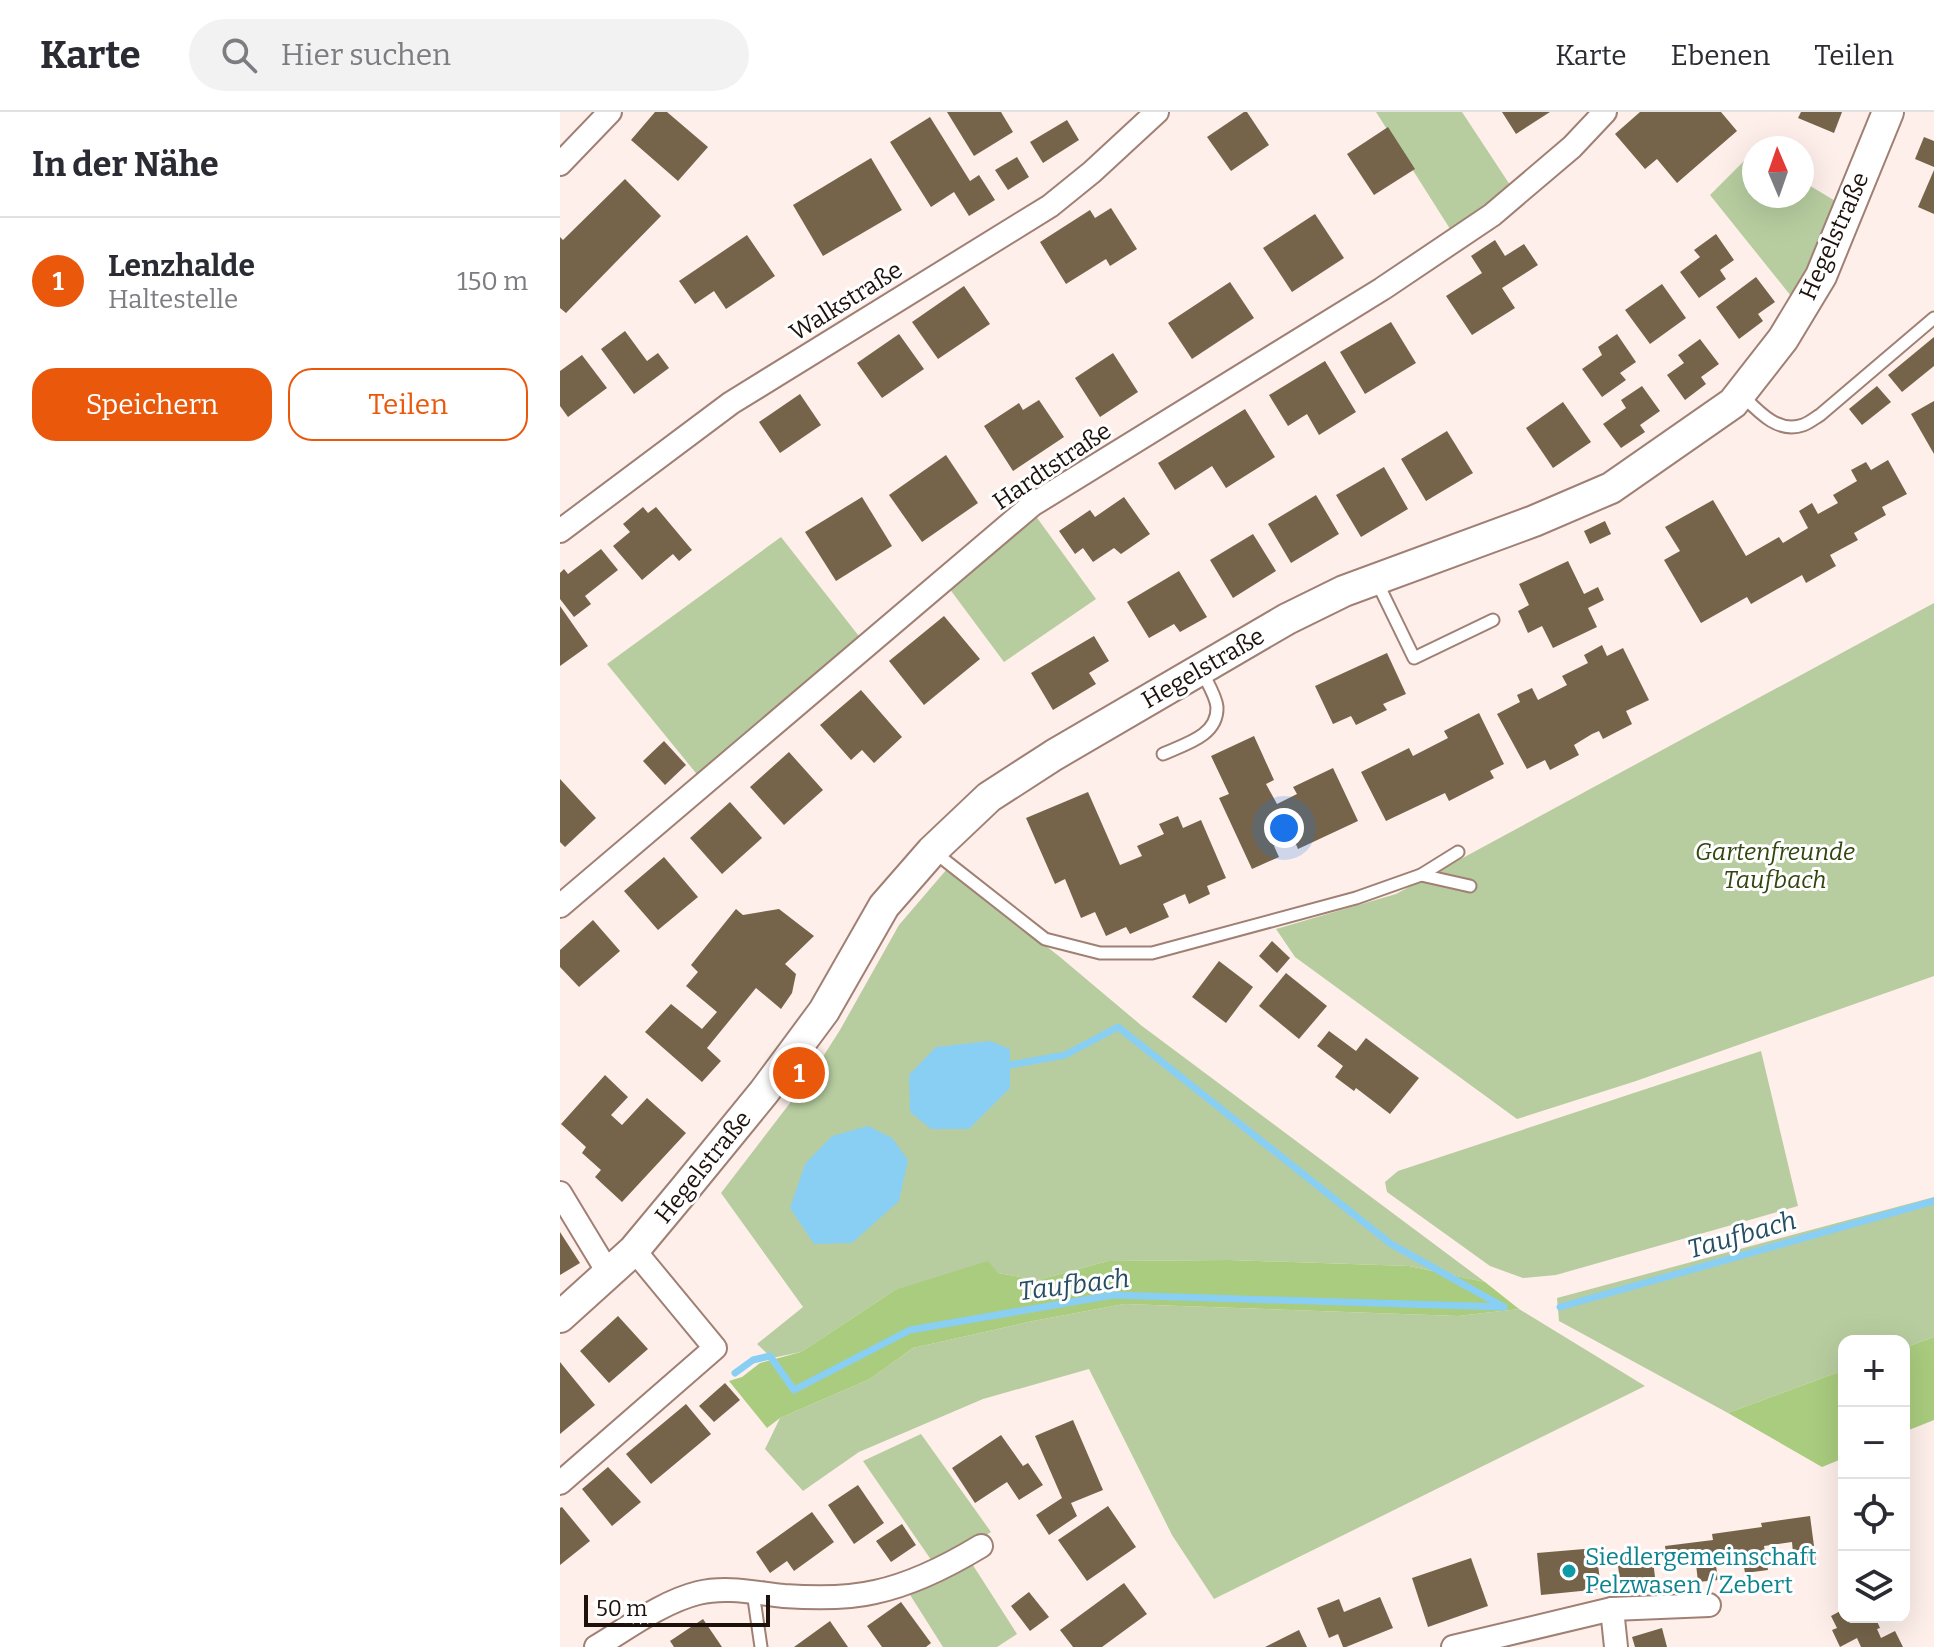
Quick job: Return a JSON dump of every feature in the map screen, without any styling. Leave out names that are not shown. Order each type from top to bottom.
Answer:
[{"type":"street","points":[[560,164],[610,112]]},
{"type":"street","name":"Walkstraße","points":[[560,531],[731,403],[1050,206],[1157,112]]},
{"type":"street","name":"Hardtstraße","points":[[560,906],[1032,505],[1382,289],[1492,215],[1572,147],[1605,112]]},
{"type":"street","name":"Hegelstraße","points":[[560,1317],[634,1250],[694,1178],[824,1011],[884,906],[932,851],[989,797],[1054,755],[1287,619],[1344,591],[1534,521],[1611,488],[1733,403],[1783,339],[1821,276],[1888,112]]},
{"type":"street","points":[[560,1193],[609,1274]]},
{"type":"street","points":[[560,1483],[715,1348],[634,1250]]},
{"type":"street","points":[[596,1647],[667,1605],[698,1593],[753,1591],[783,1596],[836,1597],[875,1593],[920,1578],[981,1546]]},
{"type":"street","points":[[1453,1647],[1612,1609],[1709,1605]]},
{"type":"street","points":[[1612,1609],[1616,1647]]},
{"type":"lane","points":[[1741,393],[1765,417],[1784,426],[1801,426],[1820,415],[1934,318]]},
{"type":"lane","points":[[1376,579],[1414,658],[1493,620]]},
{"type":"lane","points":[[1163,754],[1205,734],[1215,723],[1217,705],[1201,669]]},
{"type":"lane","points":[[932,851],[1045,939],[1100,953],[1152,953],[1341,902],[1421,875],[1458,852]]},
{"type":"lane","points":[[1421,875],[1470,886]]},
{"type":"lane","points":[[753,1591],[761,1647]]},
{"type":"green space","points":[[1376,112],[1462,112],[1512,188],[1452,232]]},
{"type":"green space","points":[[1742,163],[1742,208],[1814,208],[1814,188],[1842,205],[1795,301],[1710,195]]},
{"type":"green space","points":[[1035,515],[1096,599],[1004,662],[949,588]]},
{"type":"green space","points":[[781,537],[862,640],[700,778],[607,664]]},
{"type":"green space","name":"Gartenfreunde Taufbach","points":[[1934,603],[1934,976],[1636,1081],[1517,1119],[1295,957],[1276,929],[1396,894]]},
{"type":"green space","points":[[947,869],[1142,1026],[1485,1282],[1409,1266],[1229,1260],[1108,1261],[1038,1280],[998,1273],[895,1290],[801,1352],[772,1358],[757,1344],[803,1307],[721,1193],[810,1077],[899,925]]},
{"type":"green space","points":[[1761,1051],[1798,1206],[1556,1275],[1523,1278],[1490,1266],[1387,1192],[1385,1182],[1398,1171]]},
{"type":"green space","points":[[1934,1197],[1934,1337],[1910,1346],[1910,1335],[1838,1335],[1838,1372],[1728,1413],[1559,1321],[1557,1298]]},
{"type":"green space","points":[[1229,1260],[1409,1266],[1485,1282],[1519,1309],[1458,1316],[1124,1304],[913,1348],[870,1379],[780,1418],[767,1428],[729,1381],[742,1377],[760,1363],[801,1352],[895,1290],[988,1261],[998,1273],[1038,1280],[1108,1261]]},
{"type":"green space","points":[[1124,1304],[1458,1316],[1519,1309],[1645,1386],[1214,1599],[1172,1535],[1089,1369],[983,1399],[859,1452],[803,1491],[765,1449],[780,1418],[870,1379],[913,1348]]},
{"type":"green space","points":[[1934,1337],[1934,1420],[1910,1430],[1910,1407],[1910,1346]]},
{"type":"green space","points":[[1838,1372],[1838,1460],[1822,1467],[1728,1413]]},
{"type":"green space","points":[[921,1434],[991,1532],[936,1567],[863,1461]]},
{"type":"green space","points":[[969,1559],[1017,1634],[997,1647],[943,1647],[907,1590]]},
{"type":"water","points":[[990,1041],[1010,1049],[1010,1088],[969,1129],[931,1129],[910,1112],[909,1075],[936,1047]]},
{"type":"water","points":[[868,1126],[892,1138],[908,1160],[899,1201],[852,1243],[814,1244],[790,1208],[805,1164],[832,1136]]},
{"type":"building","points":[[655,112],[667,112],[708,147],[678,181],[631,140]]},
{"type":"building","points":[[947,112],[1001,112],[1013,132],[974,156]]},
{"type":"building","points":[[1244,112],[1269,145],[1231,171],[1207,137]]},
{"type":"building","points":[[1502,112],[1550,112],[1516,134]]},
{"type":"building","points":[[1640,112],[1721,112],[1737,131],[1677,183],[1657,159],[1645,169],[1615,134]]},
{"type":"building","points":[[1801,112],[1842,112],[1834,133],[1798,118]]},
{"type":"building","points":[[930,117],[970,181],[979,175],[995,200],[969,216],[954,192],[931,207],[890,142]]},
{"type":"building","points":[[1067,120],[1079,140],[1043,163],[1030,142]]},
{"type":"building","points":[[1388,127],[1415,169],[1374,195],[1347,154]]},
{"type":"building","points":[[1924,137],[1934,141],[1934,167],[1915,159]]},
{"type":"building","points":[[1017,157],[1029,177],[1008,190],[995,170]]},
{"type":"building","points":[[871,158],[902,210],[823,256],[793,205]]},
{"type":"building","points":[[1934,170],[1934,214],[1918,207]]},
{"type":"building","points":[[625,179],[661,216],[566,313],[560,308],[560,237],[563,240]]},
{"type":"building","points":[[1111,208],[1137,249],[1110,266],[1106,259],[1066,284],[1040,242],[1090,210],[1095,218]]},
{"type":"building","points":[[1315,214],[1344,258],[1292,292],[1263,248]]},
{"type":"building","points":[[1716,234],[1734,260],[1720,270],[1726,279],[1699,298],[1680,272],[1700,257],[1694,250]]},
{"type":"building","points":[[747,235],[775,276],[726,309],[714,291],[695,304],[679,281]]},
{"type":"building","points":[[1495,240],[1505,256],[1524,244],[1538,265],[1502,288],[1515,308],[1472,335],[1446,296],[1482,273],[1471,256]]},
{"type":"building","points":[[1756,277],[1775,302],[1758,314],[1763,321],[1739,339],[1716,307]]},
{"type":"building","points":[[1230,282],[1254,318],[1192,359],[1168,323]]},
{"type":"building","points":[[1662,284],[1686,318],[1650,344],[1625,310]]},
{"type":"building","points":[[964,286],[990,324],[938,359],[912,322]]},
{"type":"building","points":[[1391,322],[1416,363],[1365,394],[1340,352]]},
{"type":"building","points":[[625,331],[647,361],[658,353],[669,368],[634,394],[601,349]]},
{"type":"building","points":[[899,334],[924,369],[882,398],[857,363]]},
{"type":"building","points":[[1617,334],[1636,362],[1620,373],[1626,380],[1602,397],[1582,369],[1602,355],[1598,347]]},
{"type":"building","points":[[1934,337],[1934,366],[1902,392],[1888,375]]},
{"type":"building","points":[[1700,339],[1719,364],[1701,377],[1706,384],[1685,400],[1667,375],[1684,363],[1678,355]]},
{"type":"building","points":[[1113,353],[1138,392],[1100,417],[1075,378]]},
{"type":"building","points":[[582,355],[607,388],[568,417],[560,406],[560,371]]},
{"type":"building","points":[[1325,361],[1356,412],[1319,435],[1307,414],[1288,426],[1269,395]]},
{"type":"building","points":[[1642,386],[1660,411],[1640,425],[1645,432],[1621,448],[1603,424],[1626,408],[1621,400]]},
{"type":"building","points":[[1877,386],[1891,402],[1862,425],[1849,409]]},
{"type":"building","points":[[800,394],[821,425],[780,453],[759,422]]},
{"type":"building","points":[[1039,400],[1064,437],[1013,471],[984,426],[1019,403],[1023,410]]},
{"type":"building","points":[[1934,401],[1934,454],[1911,414]]},
{"type":"building","points":[[1563,402],[1591,442],[1553,468],[1526,428]]},
{"type":"building","points":[[1245,409],[1275,457],[1226,488],[1212,466],[1175,490],[1158,463]]},
{"type":"building","points":[[1447,431],[1473,473],[1426,501],[1401,459]]},
{"type":"building","points":[[946,455],[978,503],[922,542],[889,495]]},
{"type":"building","points":[[1888,460],[1907,494],[1882,507],[1886,515],[1854,533],[1858,540],[1830,555],[1836,566],[1806,583],[1802,575],[1751,604],[1747,597],[1701,623],[1664,560],[1680,551],[1665,527],[1713,500],[1746,556],[1779,537],[1783,543],[1808,528],[1799,511],[1812,503],[1818,514],[1838,503],[1833,495],[1857,481],[1851,470],[1866,462],[1871,470]]},
{"type":"building","points":[[1384,467],[1408,509],[1361,537],[1336,495]]},
{"type":"building","points":[[1316,495],[1339,534],[1291,563],[1268,524]]},
{"type":"building","points":[[862,497],[892,546],[836,581],[805,532]]},
{"type":"building","points":[[1124,497],[1150,534],[1121,554],[1114,548],[1093,562],[1083,548],[1075,554],[1059,531],[1090,510],[1095,517]]},
{"type":"building","points":[[643,507],[648,513],[656,507],[692,550],[679,561],[673,554],[642,580],[613,546],[630,532],[623,524]]},
{"type":"building","points":[[1605,521],[1611,534],[1590,544],[1584,531]]},
{"type":"building","points":[[1253,534],[1276,571],[1233,598],[1210,560]]},
{"type":"building","points":[[601,549],[618,570],[585,596],[591,604],[574,617],[560,599],[560,573],[564,569],[568,574]]},
{"type":"building","points":[[1568,561],[1584,594],[1598,587],[1604,600],[1588,608],[1597,627],[1553,648],[1542,626],[1528,633],[1518,611],[1529,605],[1519,584]]},
{"type":"building","points":[[1179,571],[1207,617],[1180,632],[1174,624],[1149,638],[1127,602]]},
{"type":"building","points":[[560,606],[588,646],[560,666]]},
{"type":"building","points":[[944,616],[980,659],[924,705],[889,661]]},
{"type":"building","points":[[1094,636],[1109,661],[1089,673],[1096,684],[1053,710],[1031,673]]},
{"type":"building","points":[[1602,645],[1607,656],[1623,648],[1649,700],[1626,711],[1632,724],[1603,739],[1599,731],[1574,745],[1579,755],[1550,770],[1545,760],[1527,769],[1497,714],[1520,702],[1517,695],[1532,688],[1538,700],[1567,685],[1562,676],[1588,663],[1584,655]]},
{"type":"building","points":[[1387,653],[1406,694],[1383,704],[1387,710],[1356,725],[1351,716],[1333,724],[1315,686]]},
{"type":"building","points":[[861,690],[902,737],[874,763],[862,750],[851,760],[820,725]]},
{"type":"building","points":[[1479,713],[1504,764],[1490,771],[1494,778],[1449,801],[1445,793],[1386,821],[1361,772],[1409,748],[1413,756],[1448,738],[1444,731]]},
{"type":"building","points":[[1254,736],[1274,780],[1266,784],[1277,804],[1297,794],[1293,787],[1333,768],[1358,821],[1298,849],[1293,837],[1274,846],[1279,857],[1252,869],[1219,798],[1229,794],[1211,756]]},
{"type":"building","points":[[664,741],[686,765],[665,785],[643,761]]},
{"type":"building","points":[[789,752],[823,790],[784,825],[750,787]]},
{"type":"building","points":[[560,779],[596,818],[565,847],[560,842]]},
{"type":"building","points":[[1088,792],[1120,865],[1142,856],[1137,846],[1164,834],[1159,824],[1178,816],[1183,828],[1201,820],[1226,878],[1207,886],[1210,894],[1189,904],[1185,894],[1163,904],[1169,917],[1130,934],[1126,927],[1106,936],[1095,912],[1081,918],[1065,879],[1055,884],[1026,818]]},
{"type":"building","points":[[730,802],[762,838],[722,874],[690,838]]},
{"type":"building","points":[[664,857],[698,897],[658,930],[624,891]]},
{"type":"building","points":[[736,909],[743,915],[779,909],[814,936],[785,964],[796,974],[792,993],[781,1009],[756,988],[707,1048],[721,1061],[702,1082],[645,1032],[671,1004],[702,1029],[717,1012],[686,986],[698,972],[691,965]]},
{"type":"building","points":[[593,920],[620,951],[579,987],[560,967],[560,950]]},
{"type":"building","points":[[1272,941],[1290,958],[1277,973],[1259,956]]},
{"type":"building","points":[[1219,961],[1253,987],[1226,1023],[1192,997]]},
{"type":"building","points":[[1286,973],[1327,1006],[1299,1039],[1259,1006]]},
{"type":"building","points":[[1329,1031],[1356,1051],[1366,1038],[1419,1078],[1390,1114],[1356,1088],[1354,1091],[1335,1077],[1343,1066],[1317,1046]]},
{"type":"building","points":[[605,1075],[628,1097],[611,1115],[622,1125],[647,1098],[686,1133],[622,1202],[595,1177],[601,1170],[582,1153],[586,1147],[561,1124]]},
{"type":"building","points":[[560,1232],[580,1263],[560,1275]]},
{"type":"building","points":[[618,1316],[648,1349],[609,1383],[580,1351]]},
{"type":"building","points":[[560,1362],[595,1405],[560,1434]]},
{"type":"building","points":[[725,1383],[740,1400],[714,1422],[699,1406]]},
{"type":"building","points":[[686,1404],[711,1434],[651,1484],[626,1454]]},
{"type":"building","points":[[1073,1420],[1103,1490],[1071,1503],[1077,1516],[1049,1535],[1036,1515],[1062,1498],[1035,1436]]},
{"type":"building","points":[[1001,1435],[1023,1466],[1028,1463],[1043,1485],[1019,1500],[1007,1482],[975,1503],[952,1468]]},
{"type":"building","points":[[608,1467],[641,1502],[612,1526],[582,1489]]},
{"type":"building","points":[[858,1485],[884,1523],[854,1544],[828,1505]]},
{"type":"building","points":[[1108,1506],[1136,1547],[1087,1581],[1058,1540]]},
{"type":"building","points":[[560,1508],[590,1541],[560,1565]]},
{"type":"building","points":[[812,1512],[834,1542],[794,1571],[787,1561],[770,1573],[756,1552]]},
{"type":"building","points":[[1810,1516],[1816,1561],[1794,1564],[1792,1542],[1764,1546],[1768,1570],[1745,1573],[1742,1555],[1715,1558],[1718,1580],[1698,1582],[1696,1564],[1668,1567],[1665,1546],[1713,1540],[1712,1534]]},
{"type":"building","points":[[902,1524],[916,1545],[891,1562],[876,1541]]},
{"type":"building","name":"Siedlergemeinschaft Pelzwasen / Zebert","points":[[1596,1548],[1601,1589],[1541,1595],[1537,1553]]},
{"type":"building","points":[[1652,1553],[1655,1577],[1620,1581],[1617,1558]]},
{"type":"building","points":[[1471,1558],[1488,1606],[1428,1627],[1412,1578]]},
{"type":"building","points":[[1124,1583],[1147,1614],[1102,1647],[1073,1647],[1060,1630]]},
{"type":"building","points":[[1029,1592],[1049,1617],[1030,1631],[1011,1606]]},
{"type":"building","points":[[1380,1597],[1393,1628],[1346,1647],[1343,1647],[1338,1634],[1329,1638],[1317,1608],[1339,1599],[1344,1612]]},
{"type":"building","points":[[901,1602],[931,1643],[926,1647],[882,1647],[867,1626]]},
{"type":"building","points":[[1838,1612],[1838,1623],[1878,1623],[1881,1638],[1895,1631],[1903,1647],[1861,1647],[1857,1638],[1840,1647],[1832,1630],[1837,1628],[1831,1616]]},
{"type":"building","points":[[703,1619],[722,1647],[674,1647],[670,1641]]},
{"type":"building","points":[[830,1621],[848,1647],[794,1647]]},
{"type":"building","points":[[1662,1628],[1667,1647],[1635,1647],[1632,1637]]},
{"type":"building","points":[[1299,1630],[1307,1647],[1265,1647]]},
{"type":"waterway","points":[[1010,1065],[1065,1055],[1118,1027],[1391,1244],[1502,1306]]},
{"type":"waterway","name":"Taufbach","points":[[1560,1307],[1934,1201]]},
{"type":"waterway","name":"Taufbach","points":[[735,1373],[753,1360],[770,1356],[794,1390],[910,1330],[1113,1295],[1504,1307]]},
{"type":"place","name":"Lenzhalde","points":[[799,1073]]},
{"type":"place","name":"Siedlergemeinschaft Pelzwasen / Zebert","points":[[1569,1571]]}]
